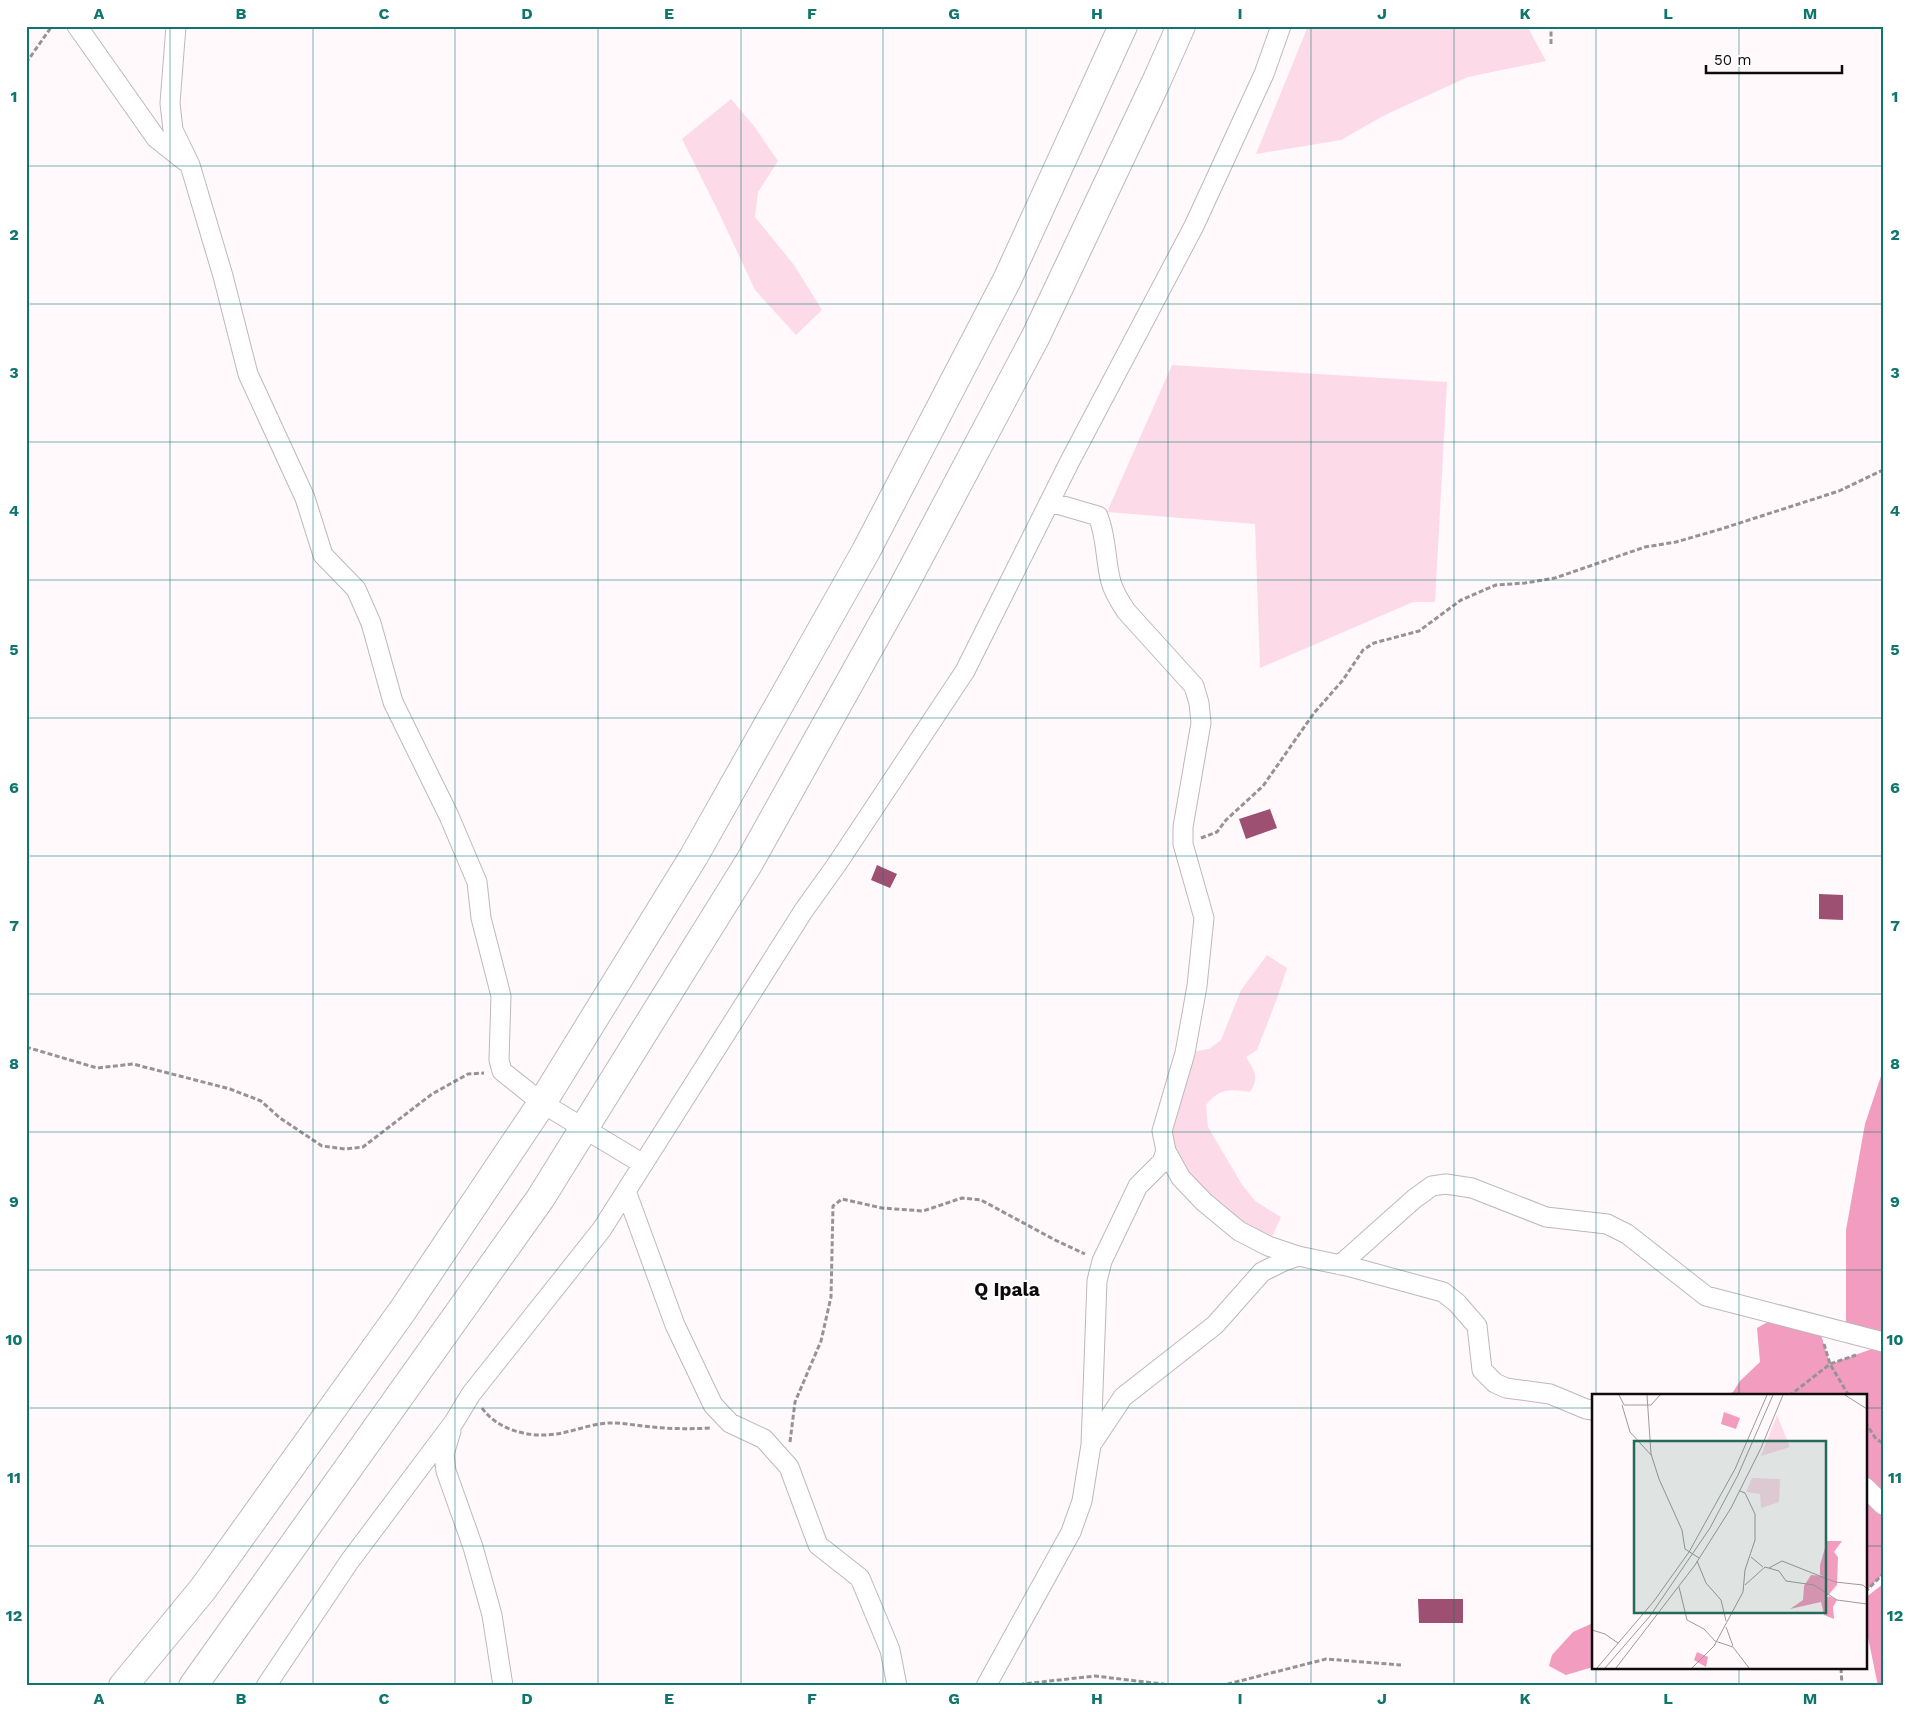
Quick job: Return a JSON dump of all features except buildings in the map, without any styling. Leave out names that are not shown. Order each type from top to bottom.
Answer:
[{"type":"highway","points":[[123,1686],[203,1589],[403,1310],[542,1102],[694,856],[866,551],[1007,280],[1124,26]]},
{"type":"highway","points":[[193,1686],[540,1199],[750,862],[902,589],[1036,336],[1181,26]]},
{"type":"street","points":[[77,26],[156,138],[190,165]]},
{"type":"street","points":[[176,26],[170,103],[173,130],[190,165],[223,276],[248,374],[305,498],[323,555],[356,589],[367,614],[393,702],[449,816],[477,882],[481,918],[501,996],[500,1060],[502,1071],[542,1102],[643,1164]]},
{"type":"street","points":[[266,1686],[349,1562],[454,1422],[471,1394],[602,1229],[804,910],[837,864],[965,671],[1050,502],[1194,226],[1264,74],[1281,26]]},
{"type":"street","points":[[1050,502],[1098,516],[1104,529],[1111,583],[1118,599],[1126,611],[1194,686],[1199,703],[1202,723],[1183,827],[1183,844],[1204,918],[1197,986],[1185,1053],[1162,1130],[1166,1151],[1181,1178],[1204,1202],[1239,1231],[1268,1246],[1298,1256],[1340,1264],[1443,1292],[1457,1302],[1477,1326],[1482,1370],[1496,1383],[1506,1388],[1550,1394],[1592,1410]]},
{"type":"street","points":[[986,1686],[1071,1532],[1082,1501],[1091,1445],[1097,1281],[1102,1261],[1138,1186],[1162,1162],[1166,1151]]},
{"type":"street","points":[[1340,1264],[1420,1195],[1432,1186],[1446,1184],[1472,1188],[1546,1217],[1607,1224],[1627,1234],[1706,1296],[1883,1342]]},
{"type":"street","points":[[626,1191],[674,1325],[713,1405],[730,1424],[764,1439],[789,1467],[818,1545],[860,1578],[890,1650],[897,1686]]},
{"type":"street","points":[[1091,1445],[1123,1397],[1215,1326],[1262,1272],[1298,1256]]},
{"type":"street","points":[[454,1422],[444,1454],[446,1472],[473,1547],[492,1615],[503,1686]]},
{"type":"street","points":[[1866,1488],[1883,1505]]},
{"type":"path","points":[[26,63],[52,26]]},
{"type":"path","points":[[1551,44],[1552,26]]},
{"type":"path","points":[[1183,844],[1218,832],[1226,820],[1264,786],[1314,713],[1343,680],[1363,650],[1374,643],[1419,631],[1461,600],[1496,585],[1554,578],[1645,547],[1676,542],[1721,529],[1839,491],[1883,470]]},
{"type":"path","points":[[26,1047],[97,1068],[133,1064],[230,1089],[261,1101],[280,1118],[322,1146],[346,1149],[363,1148],[432,1094],[468,1074],[502,1071]]},
{"type":"path","points":[[789,1467],[790,1430],[795,1402],[821,1341],[831,1297],[833,1206],[842,1199],[882,1208],[923,1211],[962,1198],[981,1200],[1055,1240],[1102,1261]]},
{"type":"path","points":[[1818,1324],[1830,1364],[1847,1394]]},
{"type":"path","points":[[1792,1394],[1830,1364],[1865,1352]]},
{"type":"path","points":[[471,1394],[488,1417],[503,1427],[519,1432],[551,1435],[609,1423],[690,1430],[722,1427],[730,1424]]},
{"type":"path","points":[[1866,1424],[1876,1439],[1883,1443]]},
{"type":"path","points":[[1866,1591],[1883,1574]]},
{"type":"path","points":[[1220,1686],[1326,1659],[1401,1665]]},
{"type":"path","points":[[1841,1670],[1842,1686]]},
{"type":"path","points":[[1020,1686],[1023,1684],[1095,1676],[1179,1686]]},
{"type":"shaded area","points":[[1308,26],[1527,26],[1546,61],[1468,77],[1385,115],[1341,140],[1256,154]]},
{"type":"shaded area","points":[[731,99],[754,126],[778,161],[758,192],[755,217],[794,265],[822,310],[796,335],[755,290],[682,139]]},
{"type":"shaded area","points":[[1172,365],[1447,382],[1435,602],[1413,602],[1260,668],[1255,524],[1107,512]]},
{"type":"shaded area","points":[[1267,955],[1287,968],[1257,1050],[1246,1057],[1255,1074],[1255,1082],[1250,1092],[1225,1091],[1216,1095],[1206,1105],[1208,1127],[1241,1183],[1255,1201],[1281,1217],[1268,1246],[1239,1231],[1166,1151],[1185,1053],[1209,1049],[1221,1040],[1241,990]]},
{"type":"shaded area","points":[[1883,1070],[1883,1342],[1846,1332],[1846,1230],[1865,1124]]},
{"type":"shaded area","points":[[1780,1315],[1818,1325],[1830,1364],[1883,1345],[1883,1574],[1866,1591],[1866,1394],[1728,1394],[1733,1392],[1740,1381],[1760,1362],[1757,1328]]},
{"type":"shaded area","points":[[1883,1584],[1883,1686],[1878,1686],[1866,1628],[1866,1597]]},
{"type":"shaded area","points":[[1592,1623],[1592,1667],[1566,1675],[1549,1666],[1552,1655],[1573,1632]]},
{"type":"district","name":"Q Ipala","points":[[1007,1289]]}]
